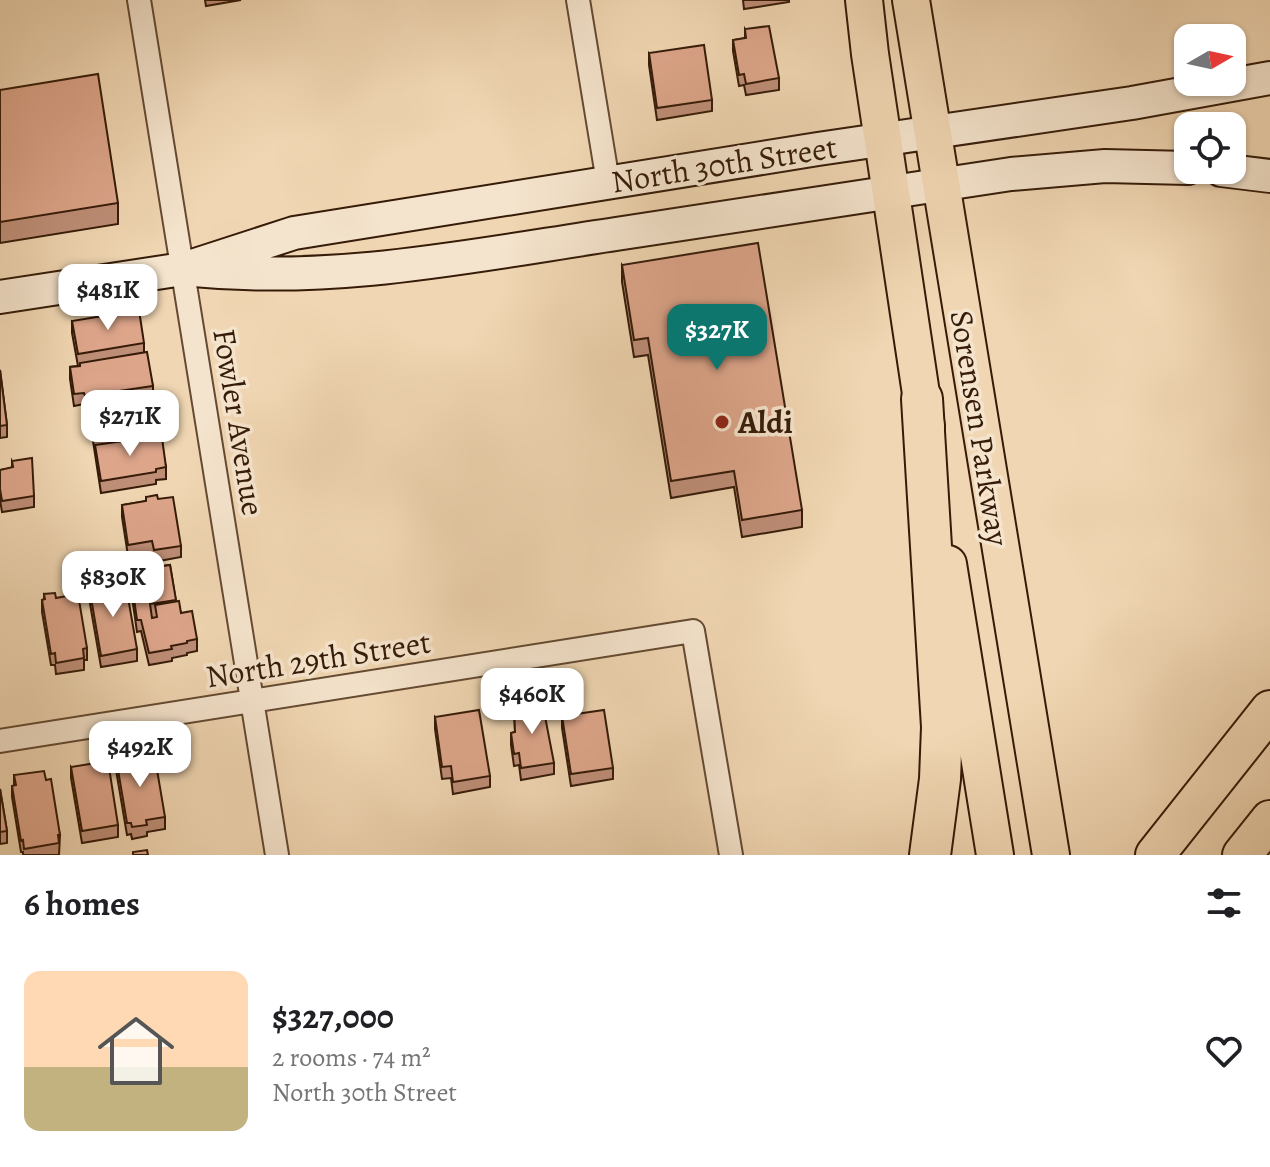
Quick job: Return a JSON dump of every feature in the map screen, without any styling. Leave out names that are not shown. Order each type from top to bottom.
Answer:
[{"type":"highway","points":[[922,399],[942,727],[940,779],[930,855]]},
{"type":"highway","points":[[1155,855],[1270,710]]},
{"type":"highway","points":[[1242,855],[1270,820]]},
{"type":"main road","name":"Sorensen Parkway","points":[[864,0],[890,193],[995,855]]},
{"type":"main road","name":"Sorensen Parkway","points":[[911,0],[1051,855]]},
{"type":"main road","name":"North 30th Street","points":[[0,297],[183,269],[294,233],[883,139],[1132,103],[1270,78]]},
{"type":"main road","name":"North 30th Street","points":[[183,269],[252,276],[351,271],[437,262],[1058,169],[1105,166],[1174,168]]},
{"type":"main road","points":[[1246,173],[1270,176]]},
{"type":"street","name":"Fowler Avenue","points":[[139,0],[277,855]]},
{"type":"street","points":[[578,0],[608,182]]},
{"type":"street","name":"North 29th Street","points":[[0,741],[693,631],[731,855]]},
{"type":"building","points":[[769,26],[779,78],[746,84],[744,74],[739,75],[733,40],[746,38],[745,29]]},
{"type":"building","points":[[704,45],[712,100],[657,108],[649,53]]},
{"type":"building","points":[[98,74],[118,203],[0,222],[0,90]]},
{"type":"building","name":"Aldi","points":[[758,243],[802,510],[742,520],[734,471],[671,481],[648,338],[634,340],[622,265]]},
{"type":"building","points":[[139,310],[144,343],[78,354],[72,321]]},
{"type":"building","points":[[147,352],[153,386],[85,396],[84,393],[74,394],[70,367]]},
{"type":"building","points":[[0,370],[7,425],[0,426]]},
{"type":"building","points":[[144,395],[145,398],[154,397],[159,427],[150,428],[150,432],[94,440],[89,404]]},
{"type":"building","points":[[151,437],[151,440],[162,438],[166,467],[156,469],[156,472],[101,481],[95,445]]},
{"type":"building","points":[[32,458],[34,496],[2,501],[0,470],[13,467],[12,461]]},
{"type":"building","points":[[157,495],[158,499],[173,497],[181,546],[154,550],[152,541],[128,545],[122,505],[146,501],[146,497]]},
{"type":"building","points":[[170,565],[176,600],[150,604],[152,618],[157,617],[155,605],[179,601],[181,613],[192,611],[197,639],[171,646],[172,649],[149,653],[141,620],[137,620],[130,571]]},
{"type":"building","points":[[111,580],[113,588],[126,586],[137,649],[101,656],[90,592],[93,592],[92,584]]},
{"type":"building","points":[[55,593],[56,598],[78,594],[87,648],[83,649],[84,658],[56,663],[55,653],[51,654],[42,600],[45,599],[44,594]]},
{"type":"building","points":[[542,701],[554,763],[521,768],[519,753],[514,754],[511,733],[515,732],[514,706]]},
{"type":"building","points":[[479,710],[490,776],[453,782],[451,766],[442,767],[435,717]]},
{"type":"building","points":[[604,710],[613,768],[571,774],[562,716]]},
{"type":"building","points":[[154,752],[165,817],[146,820],[147,825],[132,827],[131,823],[127,823],[116,758]]},
{"type":"building","points":[[108,761],[118,825],[82,831],[71,767]]},
{"type":"building","points":[[44,771],[46,780],[51,779],[59,843],[24,849],[12,786],[16,785],[14,775]]},
{"type":"building","points":[[0,789],[7,831],[0,832]]},
{"type":"building","points":[[147,850],[148,855],[133,855],[133,852]]},
{"type":"place","name":"Aldi","points":[[722,422]]}]
